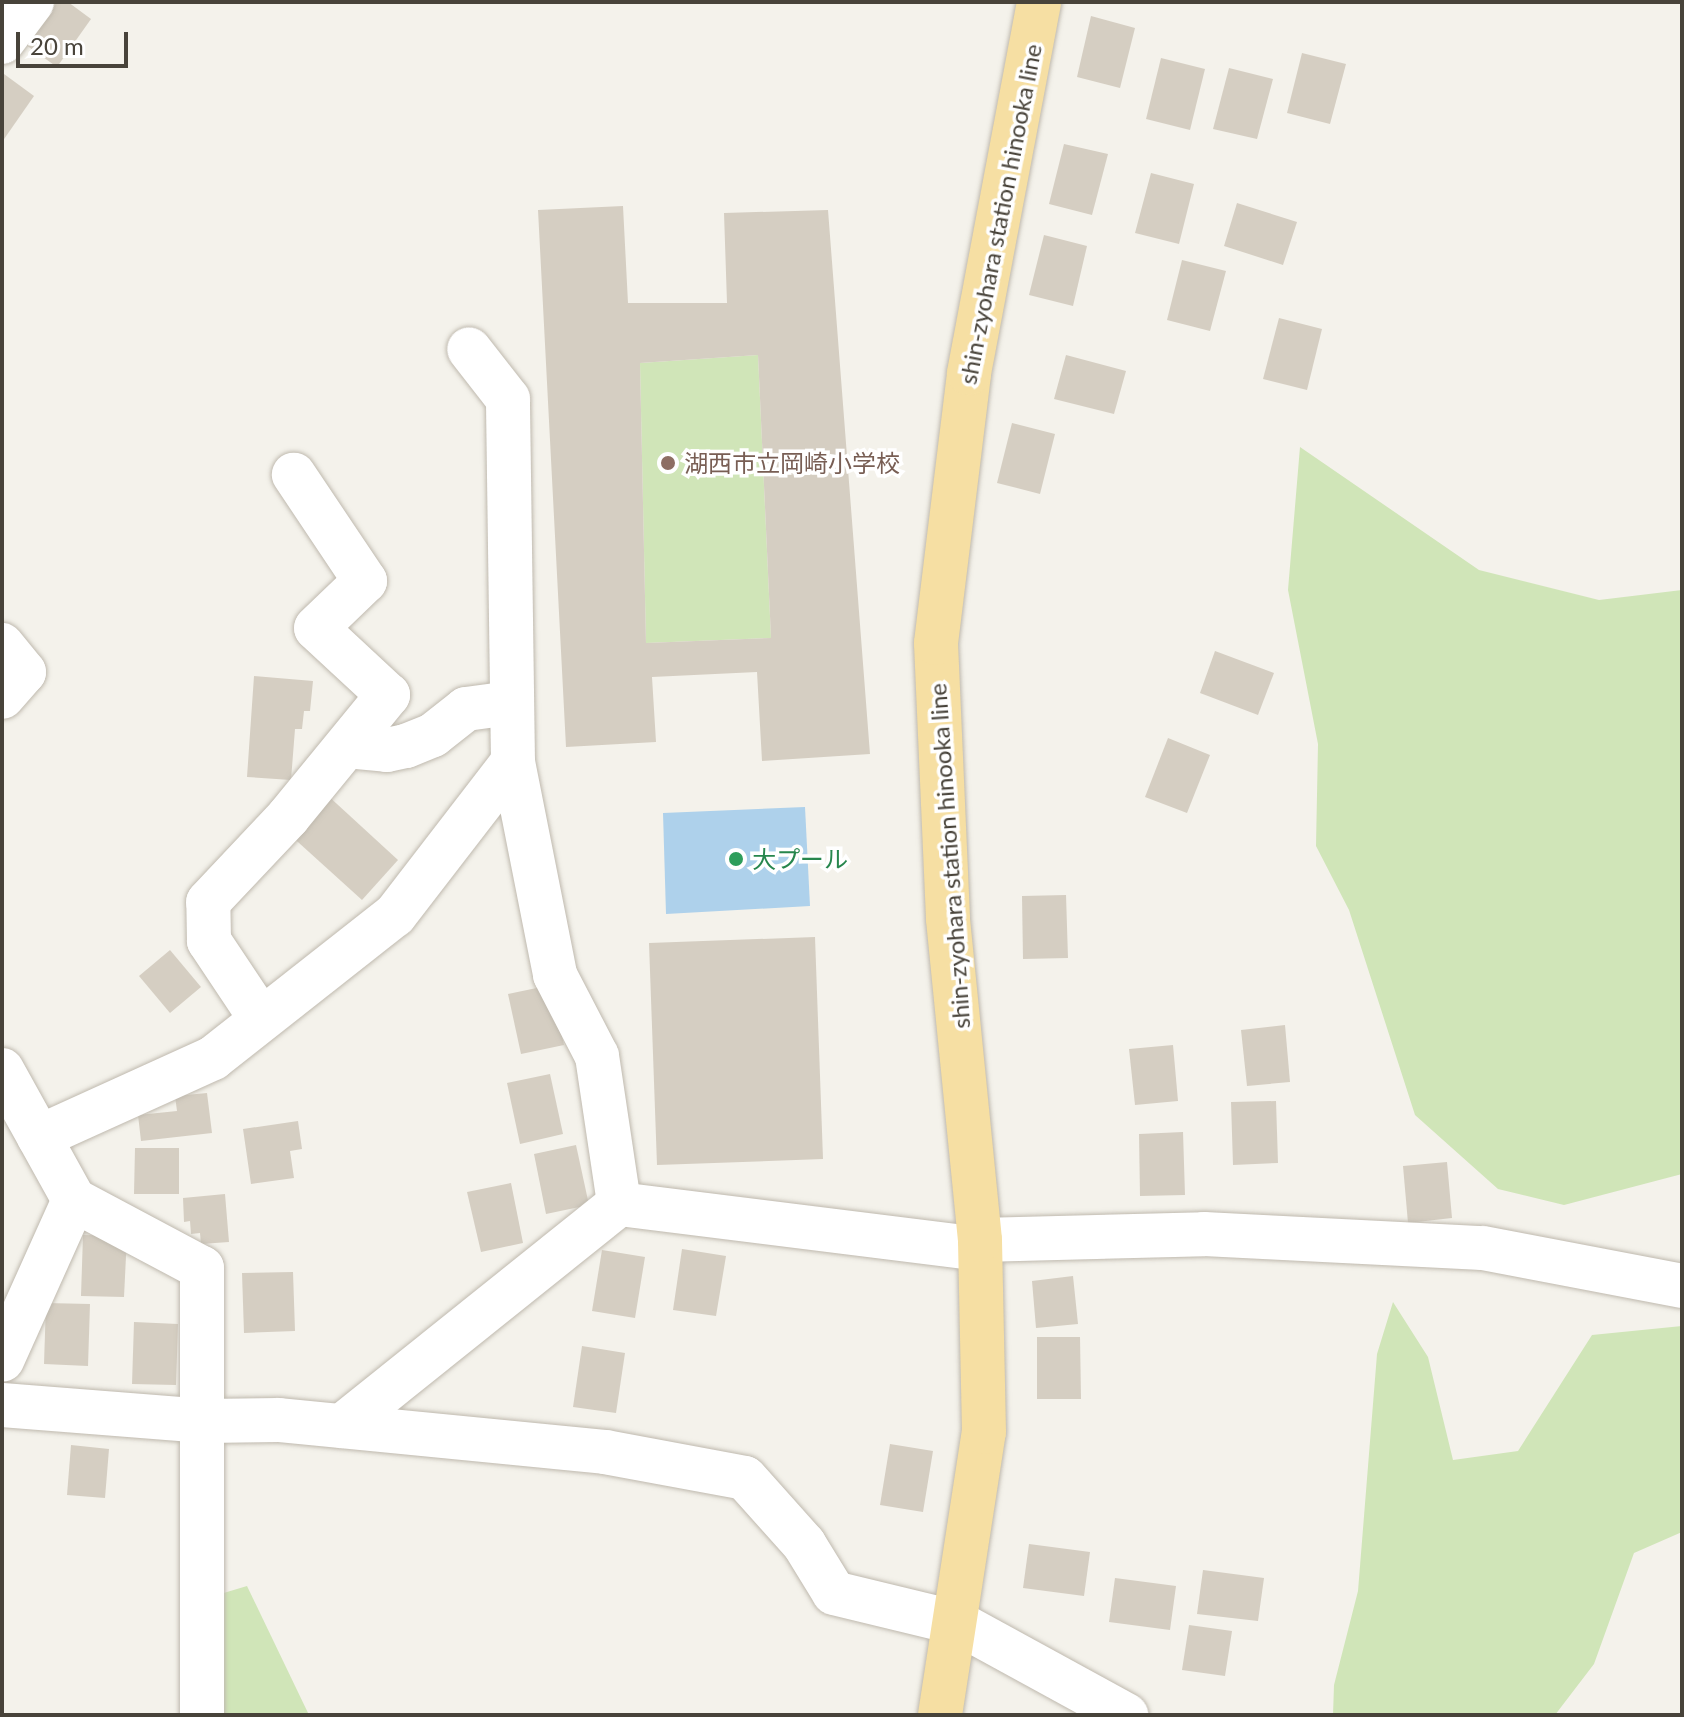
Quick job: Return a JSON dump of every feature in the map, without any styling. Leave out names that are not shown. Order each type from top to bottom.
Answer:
[{"type":"main road","name":"shin-zyohara station hinooka line","points":[[940,1715],[958,1623],[984,1432],[980,1245],[948,918],[936,643],[969,373],[1039,2]]},
{"type":"street","points":[[469,349],[508,399],[513,762],[555,975],[597,1056],[619,1204]]},
{"type":"street","points":[[294,475],[365,581],[316,628],[388,695],[424,739]]},
{"type":"street","points":[[2,645],[24,672],[2,697]]},
{"type":"street","points":[[261,1019],[209,941],[208,902],[347,746],[388,695]]},
{"type":"street","points":[[347,746],[387,750],[424,739],[466,709],[511,703]]},
{"type":"street","points":[[39,1137],[213,1058],[395,915],[513,762]]},
{"type":"street","points":[[2,1070],[74,1200],[202,1268],[205,1421],[202,1715]]},
{"type":"street","points":[[2,1360],[74,1200]]},
{"type":"street","points":[[342,1426],[619,1204],[980,1245],[1204,1234],[1483,1248],[1682,1286]]},
{"type":"street","points":[[2,1405],[205,1421],[279,1420],[342,1426],[605,1452],[745,1478],[804,1544],[834,1593],[958,1623],[1126,1715]]},
{"type":"green space","points":[[758,355],[771,638],[646,643],[640,363]]},
{"type":"green space","points":[[1300,447],[1479,570],[1599,600],[1682,590],[1682,1174],[1564,1205],[1498,1189],[1415,1115],[1349,910],[1316,846],[1318,744],[1288,590]]},
{"type":"green space","points":[[1393,1302],[1428,1357],[1453,1460],[1518,1451],[1592,1335],[1682,1326],[1682,1532],[1634,1553],[1594,1664],[1555,1715],[1333,1715],[1334,1685],[1358,1591],[1377,1354]]},
{"type":"green space","points":[[247,1586],[309,1715],[191,1715],[197,1601]]},
{"type":"water","name":"大プール","points":[[805,807],[810,906],[666,914],[663,813]]},
{"type":"building","points":[[57,2],[68,2],[91,19],[57,67],[26,45]]},
{"type":"building","points":[[1091,16],[1135,28],[1120,88],[1077,77]]},
{"type":"building","points":[[1302,53],[1346,64],[1330,124],[1287,113]]},
{"type":"building","points":[[1161,58],[1205,69],[1190,130],[1146,119]]},
{"type":"building","points":[[1229,68],[1273,79],[1257,139],[1213,129]]},
{"type":"building","points":[[4,74],[34,96],[2,142],[2,77]]},
{"type":"building","points":[[1064,144],[1108,154],[1092,215],[1049,204]]},
{"type":"building","points":[[1151,173],[1194,184],[1179,244],[1135,233]]},
{"type":"building","points":[[1237,203],[1297,222],[1283,265],[1224,246]]},
{"type":"building","points":[[623,206],[628,303],[727,303],[724,213],[828,210],[870,754],[762,761],[757,672],[652,677],[656,742],[566,747],[538,210]],"holes":[[[758,355],[771,638],[646,643],[640,363]]]},
{"type":"building","points":[[1044,235],[1087,246],[1073,306],[1029,295]]},
{"type":"building","points":[[1182,260],[1226,271],[1210,331],[1167,320]]},
{"type":"building","points":[[1279,318],[1322,329],[1307,390],[1263,379]]},
{"type":"building","points":[[1066,355],[1126,371],[1114,414],[1054,399]]},
{"type":"building","points":[[1012,423],[1055,434],[1040,494],[997,483]]},
{"type":"building","points":[[1215,651],[1274,673],[1258,715],[1200,693]]},
{"type":"building","points":[[254,676],[313,681],[310,711],[304,711],[302,729],[295,729],[291,780],[247,777]]},
{"type":"building","points":[[1168,738],[1210,755],[1187,813],[1145,797]]},
{"type":"building","points":[[325,793],[398,860],[362,900],[288,833]]},
{"type":"building","points":[[1066,895],[1068,958],[1023,959],[1022,896]]},
{"type":"building","points":[[815,937],[823,1159],[657,1165],[649,943]]},
{"type":"building","points":[[170,950],[201,987],[170,1013],[139,976]]},
{"type":"building","points":[[551,985],[564,1045],[521,1054],[508,994]]},
{"type":"building","points":[[1285,1025],[1290,1082],[1247,1086],[1241,1030]]},
{"type":"building","points":[[1173,1045],[1178,1101],[1135,1105],[1129,1049]]},
{"type":"building","points":[[550,1074],[563,1134],[520,1144],[507,1083]]},
{"type":"building","points":[[207,1093],[212,1133],[141,1141],[138,1115],[177,1111],[175,1096]]},
{"type":"building","points":[[1276,1101],[1278,1163],[1233,1165],[1231,1102]]},
{"type":"building","points":[[298,1121],[302,1149],[290,1151],[294,1178],[251,1184],[243,1129]]},
{"type":"building","points":[[1183,1132],[1185,1195],[1140,1196],[1139,1134]]},
{"type":"building","points":[[576,1145],[589,1205],[546,1214],[534,1154]]},
{"type":"building","points":[[135,1148],[179,1148],[179,1194],[134,1194]]},
{"type":"building","points":[[1447,1162],[1452,1218],[1408,1223],[1403,1166]]},
{"type":"building","points":[[511,1183],[523,1243],[481,1252],[467,1192]]},
{"type":"building","points":[[225,1194],[229,1242],[201,1244],[200,1233],[191,1234],[190,1221],[184,1222],[183,1198]]},
{"type":"building","points":[[83,1235],[127,1236],[124,1297],[81,1296]]},
{"type":"building","points":[[682,1249],[726,1256],[716,1316],[673,1310]]},
{"type":"building","points":[[602,1250],[645,1257],[635,1318],[592,1311]]},
{"type":"building","points":[[293,1272],[295,1331],[244,1333],[242,1273]]},
{"type":"building","points":[[1073,1276],[1078,1324],[1036,1328],[1032,1281]]},
{"type":"building","points":[[46,1303],[90,1304],[88,1366],[44,1364]]},
{"type":"building","points":[[134,1322],[178,1324],[176,1385],[132,1384]]},
{"type":"building","points":[[1037,1337],[1080,1337],[1081,1399],[1037,1399]]},
{"type":"building","points":[[582,1346],[625,1353],[616,1413],[573,1407]]},
{"type":"building","points":[[890,1444],[933,1451],[923,1512],[880,1505]]},
{"type":"building","points":[[71,1445],[109,1449],[105,1498],[67,1495]]},
{"type":"building","points":[[1029,1544],[1090,1552],[1084,1596],[1023,1588]]},
{"type":"building","points":[[1203,1570],[1264,1578],[1258,1621],[1197,1614]]},
{"type":"building","points":[[1115,1578],[1176,1586],[1170,1630],[1109,1622]]},
{"type":"building","points":[[1189,1625],[1232,1631],[1225,1676],[1182,1670]]},
{"type":"place","name":"湖西市立岡崎小学校","points":[[668,463]]},
{"type":"place","name":"大プール","points":[[736,859]]}]
